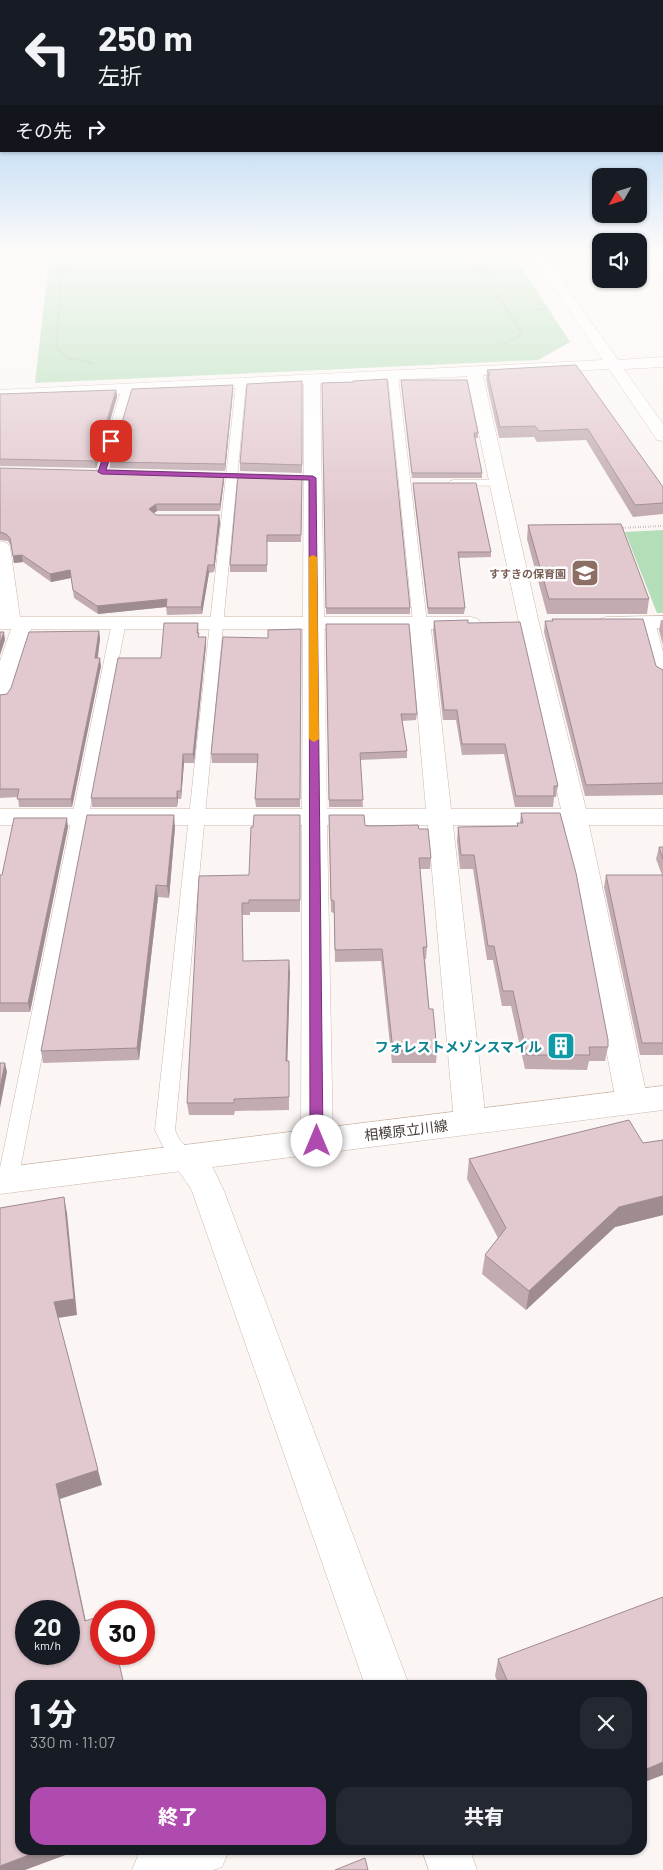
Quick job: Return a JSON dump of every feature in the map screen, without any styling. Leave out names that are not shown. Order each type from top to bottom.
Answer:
[{"type":"street","points":[[596,339],[663,436]]},
{"type":"street","points":[[0,395],[663,362]]},
{"type":"street","points":[[474,372],[499,483],[519,623],[574,817],[632,1102]]},
{"type":"street","points":[[312,380],[308,478],[313,623],[317,1141]]},
{"type":"street","points":[[0,547],[11,623],[0,695]]},
{"type":"street","points":[[589,623],[656,622]]},
{"type":"street","points":[[11,623],[519,623]]},
{"type":"street","points":[[420,623],[470,1122]]},
{"type":"street","points":[[0,817],[663,816]]},
{"type":"street","name":"相模原立川線","points":[[4,1180],[663,1098]]},
{"type":"street","points":[[186,1158],[198,1171],[208,1191],[385,1680]]},
{"type":"street","points":[[156,1870],[193,1855]]},
{"type":"street","points":[[448,1855],[453,1870]]},
{"type":"lane","points":[[393,376],[408,483],[420,623]]},
{"type":"lane","points":[[186,1158],[172,1144],[165,1130],[219,622],[221,517],[231,477],[241,384]]},
{"type":"lane","points":[[102,472],[127,388]]},
{"type":"lane","points":[[442,483],[499,483]]},
{"type":"lane","points":[[4,1180],[119,622]]},
{"type":"lane","points":[[656,622],[663,676]]},
{"type":"path","points":[[57,339],[56,348],[68,358],[102,365]]},
{"type":"path","points":[[494,346],[513,339]]},
{"type":"path","points":[[615,528],[663,526]]},
{"type":"green space","points":[[40,339],[568,339],[570,342],[538,360],[35,383]]},
{"type":"green space","points":[[663,530],[663,613],[657,613],[625,532]]},
{"type":"building","points":[[576,365],[663,487],[663,503],[635,505],[588,429],[539,431],[535,426],[500,427],[488,375],[490,375],[487,370]]},
{"type":"building","points":[[387,379],[410,608],[326,608],[322,383]]},
{"type":"building","points":[[401,380],[467,380],[478,433],[474,433],[482,473],[412,473]]},
{"type":"building","points":[[302,381],[302,465],[240,463],[247,384]]},
{"type":"building","points":[[233,385],[225,464],[110,462],[132,389]]},
{"type":"building","points":[[116,390],[95,461],[0,459],[0,394]]},
{"type":"building","points":[[0,468],[224,474],[220,504],[156,504],[149,509],[156,515],[219,515],[214,565],[208,565],[201,607],[166,607],[167,599],[97,606],[73,590],[70,570],[50,574],[22,555],[13,556],[10,538],[0,532]]},
{"type":"building","points":[[238,476],[302,476],[301,535],[267,535],[267,565],[230,565]]},
{"type":"building","points":[[413,483],[476,483],[491,552],[458,552],[465,608],[428,608]]},
{"type":"building","name":"すすきの保育園","points":[[621,524],[649,599],[549,599],[528,525]]},
{"type":"building","points":[[552,619],[643,619],[656,666],[663,670],[663,783],[586,785],[545,621],[553,621]]},
{"type":"building","points":[[468,620],[468,623],[520,622],[558,786],[554,786],[554,796],[516,796],[505,744],[462,744],[457,710],[444,710],[434,621]]},
{"type":"building","points":[[164,623],[198,623],[198,637],[206,637],[193,754],[183,754],[181,791],[177,791],[177,798],[91,798],[118,658],[161,658]]},
{"type":"building","points":[[326,624],[409,624],[417,714],[401,714],[407,751],[360,753],[363,800],[329,800]]},
{"type":"building","points":[[301,629],[300,799],[255,799],[258,754],[211,754],[223,637],[268,638],[268,630]]},
{"type":"building","points":[[99,631],[95,658],[100,658],[71,799],[17,799],[19,789],[0,789],[0,695],[7,694],[11,688],[29,632]]},
{"type":"building","points":[[0,632],[4,632],[0,643]]},
{"type":"building","points":[[521,813],[560,813],[576,873],[608,1040],[608,1047],[589,1047],[590,1055],[527,1055],[513,991],[503,991],[494,946],[488,946],[474,855],[461,855],[458,827],[518,826],[517,823],[523,823]]},
{"type":"building","points":[[87,815],[174,815],[167,886],[156,885],[137,1048],[41,1051]]},
{"type":"building","points":[[254,815],[300,815],[300,900],[249,900],[249,903],[242,903],[243,961],[289,960],[286,1061],[289,1061],[289,1097],[234,1099],[234,1103],[187,1103],[199,876],[249,875],[251,827],[253,827]]},
{"type":"building","points":[[329,815],[364,815],[365,825],[367,826],[418,825],[419,829],[428,829],[431,858],[419,858],[427,947],[423,947],[429,1009],[433,1009],[437,1051],[393,1051],[382,949],[335,950],[334,901],[331,900]]},
{"type":"building","points":[[14,818],[67,818],[28,1003],[0,1003],[0,875],[2,875]]},
{"type":"building","points":[[659,847],[663,847],[663,859]]},
{"type":"building","points":[[606,875],[663,875],[663,1043],[642,1043]]},
{"type":"building","points":[[0,1063],[5,1063],[0,1088]]},
{"type":"building","points":[[629,1120],[643,1143],[663,1140],[663,1196],[619,1207],[529,1291],[485,1255],[506,1228],[469,1159]]},
{"type":"building","points":[[64,1197],[74,1299],[54,1302],[98,1470],[56,1484],[85,1621],[90,1619],[90,1665],[119,1665],[123,1680],[15,1680],[15,1855],[29,1855],[0,1866],[0,1208]]},
{"type":"building","points":[[663,1597],[663,1762],[647,1769],[647,1680],[507,1680],[498,1659]]},
{"type":"building","points":[[365,1858],[368,1870],[335,1870]]},
{"type":"slow traffic","points":[[313,557],[314,739]]},
{"type":"place","name":"すすきの保育園","points":[[585,573]]},
{"type":"place","name":"フォレストメゾンスマイル","points":[[561,1046]]},
{"type":"route","points":[[111,441],[102,472],[313,478],[317,1141]]}]
